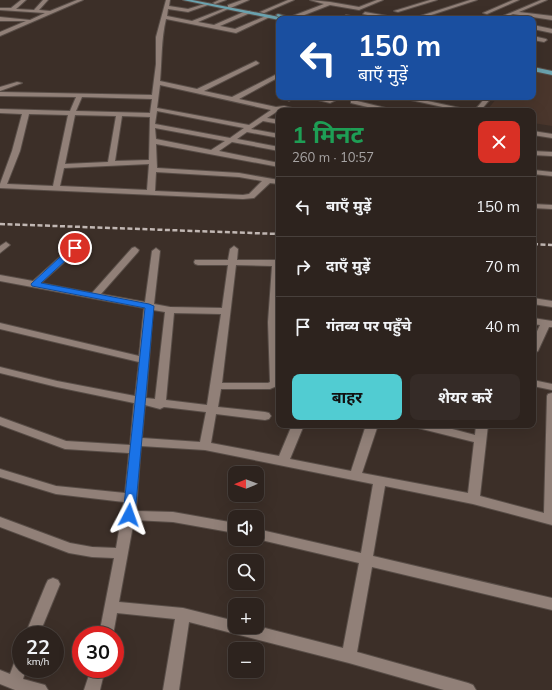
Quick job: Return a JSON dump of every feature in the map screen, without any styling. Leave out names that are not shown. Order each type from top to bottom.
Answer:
[{"type":"main road","points":[[185,0],[280,16]]},
{"type":"main road","points":[[197,0],[276,17]]},
{"type":"main road","points":[[536,68],[552,71]]},
{"type":"street","points":[[14,9],[24,0]]},
{"type":"street","points":[[35,11],[46,0]]},
{"type":"street","points":[[0,34],[30,20],[81,0]]},
{"type":"street","points":[[151,192],[153,141],[152,125],[159,64],[159,37],[168,0]]},
{"type":"street","points":[[215,3],[224,0]]},
{"type":"street","points":[[191,23],[247,0]]},
{"type":"street","points":[[262,12],[292,0]]},
{"type":"street","points":[[312,0],[359,9],[380,0]]},
{"type":"street","points":[[300,16],[337,0]]},
{"type":"street","points":[[396,10],[435,0]]},
{"type":"street","points":[[424,16],[475,0]]},
{"type":"street","points":[[485,14],[517,0]]},
{"type":"street","points":[[506,16],[545,0]]},
{"type":"street","points":[[166,7],[188,11],[206,4]]},
{"type":"street","points":[[0,9],[50,12]]},
{"type":"street","points":[[214,27],[248,12]]},
{"type":"street","points":[[365,13],[379,16]]},
{"type":"street","points":[[514,13],[552,18]]},
{"type":"street","points":[[164,17],[238,31],[270,16]]},
{"type":"street","points":[[1,19],[30,20]]},
{"type":"street","points":[[536,28],[552,31]]},
{"type":"street","points":[[536,39],[544,40]]},
{"type":"street","points":[[199,91],[256,63]]},
{"type":"street","points":[[234,99],[276,77]]},
{"type":"street","points":[[156,82],[276,109]]},
{"type":"street","points":[[0,89],[19,83]]},
{"type":"street","points":[[0,94],[155,97]]},
{"type":"street","points":[[56,188],[72,113],[80,96]]},
{"type":"street","points":[[323,100],[334,100]]},
{"type":"street","points":[[416,100],[456,108]]},
{"type":"street","points":[[426,108],[434,100]]},
{"type":"street","points":[[480,108],[486,100]]},
{"type":"street","points":[[352,102],[379,108]]},
{"type":"street","points":[[213,152],[276,109]]},
{"type":"street","points":[[0,111],[119,115],[154,112],[248,128],[276,135]]},
{"type":"street","points":[[26,112],[16,151],[1,186],[251,196],[268,180]]},
{"type":"street","points":[[111,163],[119,115]]},
{"type":"street","points":[[262,119],[276,121]]},
{"type":"street","points":[[152,125],[276,148]]},
{"type":"street","points":[[536,133],[552,136]]},
{"type":"street","points":[[153,141],[276,164]]},
{"type":"street","points":[[536,153],[552,154]]},
{"type":"street","points":[[60,166],[151,162]]},
{"type":"street","points":[[152,170],[232,175],[276,181]]},
{"type":"street","points":[[536,172],[552,174]]},
{"type":"street","points":[[536,206],[552,207]]},
{"type":"street","points":[[35,284],[75,248]]},
{"type":"street","points":[[205,446],[213,410],[231,262],[234,249]]},
{"type":"street","points":[[94,296],[135,250]]},
{"type":"street","points":[[108,626],[129,515],[149,306],[156,251]]},
{"type":"street","points":[[198,262],[276,263]]},
{"type":"street","points":[[0,278],[170,310],[225,311]]},
{"type":"street","points":[[216,386],[270,386],[275,383],[273,322],[276,287]]},
{"type":"street","points":[[536,301],[552,304]]},
{"type":"street","points":[[160,405],[170,310]]},
{"type":"street","points":[[536,321],[549,323],[536,346]]},
{"type":"street","points":[[0,326],[144,360]]},
{"type":"street","points":[[0,370],[141,402],[265,416]]},
{"type":"street","points":[[536,384],[552,387]]},
{"type":"street","points":[[0,421],[65,445],[205,446],[473,500],[551,520],[552,396]]},
{"type":"street","points":[[283,461],[297,428]]},
{"type":"street","points":[[355,476],[371,428]]},
{"type":"street","points":[[434,428],[480,440]]},
{"type":"street","points":[[473,500],[482,428]]},
{"type":"street","points":[[0,472],[42,488],[130,498]]},
{"type":"street","points":[[349,656],[380,481]]},
{"type":"street","points":[[129,515],[173,517],[228,527]]},
{"type":"street","points":[[0,522],[69,548],[92,552],[122,553]]},
{"type":"street","points":[[264,536],[365,561],[552,604]]},
{"type":"street","points":[[36,626],[53,584]]},
{"type":"street","points":[[111,607],[155,610],[183,614],[349,656],[468,690]]},
{"type":"street","points":[[171,690],[183,614]]},
{"type":"street","points":[[92,690],[95,678]]},
{"type":"street","points":[[7,679],[40,690]]},
{"type":"shaded area","points":[[536,71],[552,74],[552,126],[536,123],[536,108],[489,108],[495,100],[536,100]]},
{"type":"railway","points":[[0,224],[276,234]]},
{"type":"railway","points":[[536,244],[552,245]]},
{"type":"route","points":[[75,248],[35,284],[149,306],[129,515]]}]
